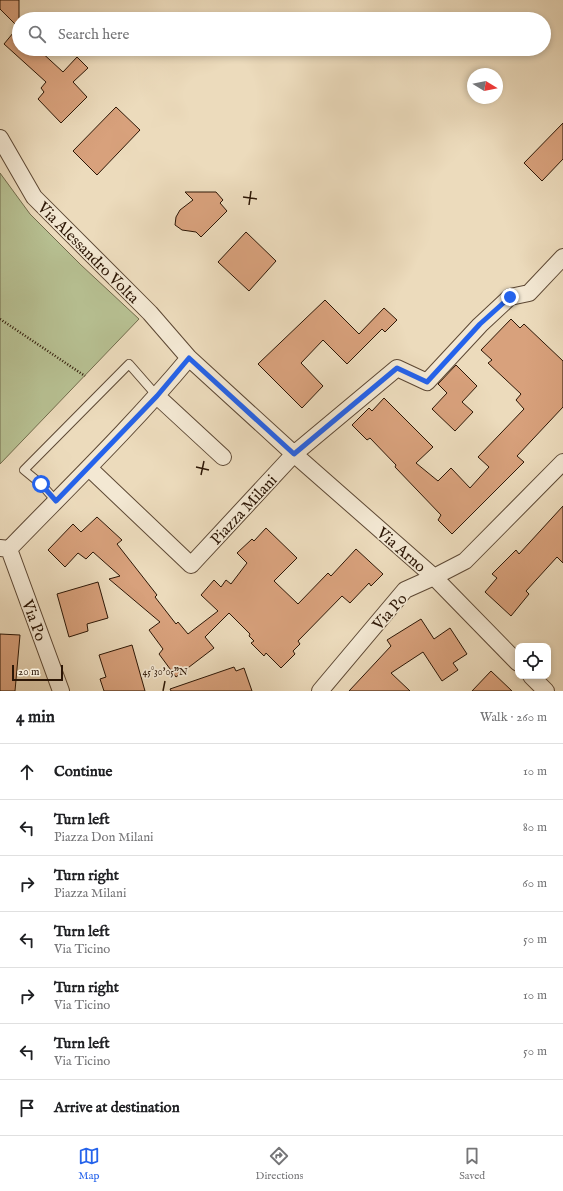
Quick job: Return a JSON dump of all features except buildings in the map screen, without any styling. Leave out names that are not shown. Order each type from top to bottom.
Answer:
[{"type":"street","name":"Via Alessandro Volta","points":[[0,138],[34,197],[150,313],[189,358]]},
{"type":"street","points":[[4,549],[90,468],[157,396],[189,358],[294,454],[397,368],[427,382],[480,324],[510,297],[529,293],[563,257]]},
{"type":"street","points":[[157,396],[223,457]]},
{"type":"street","name":"Piazza Milani","points":[[90,468],[191,565],[294,454]]},
{"type":"street","name":"Via Arno","points":[[294,454],[434,577],[465,561],[563,462]]},
{"type":"street","name":"Via Po","points":[[4,549],[61,691]]},
{"type":"street","points":[[434,577],[515,659]]},
{"type":"street","name":"Via Po","points":[[320,691],[405,590],[434,577]]},
{"type":"street","points":[[534,679],[546,691]]},
{"type":"lane","points":[[56,501],[41,484],[24,470],[129,364],[157,396]]},
{"type":"path","points":[[0,319],[85,376]]},
{"type":"green space","points":[[0,173],[30,214],[81,265],[139,319],[0,464]]},
{"type":"route","points":[[41,484],[56,501],[90,468],[157,396],[189,358],[294,454],[397,368],[427,382],[480,324],[510,297]]}]
